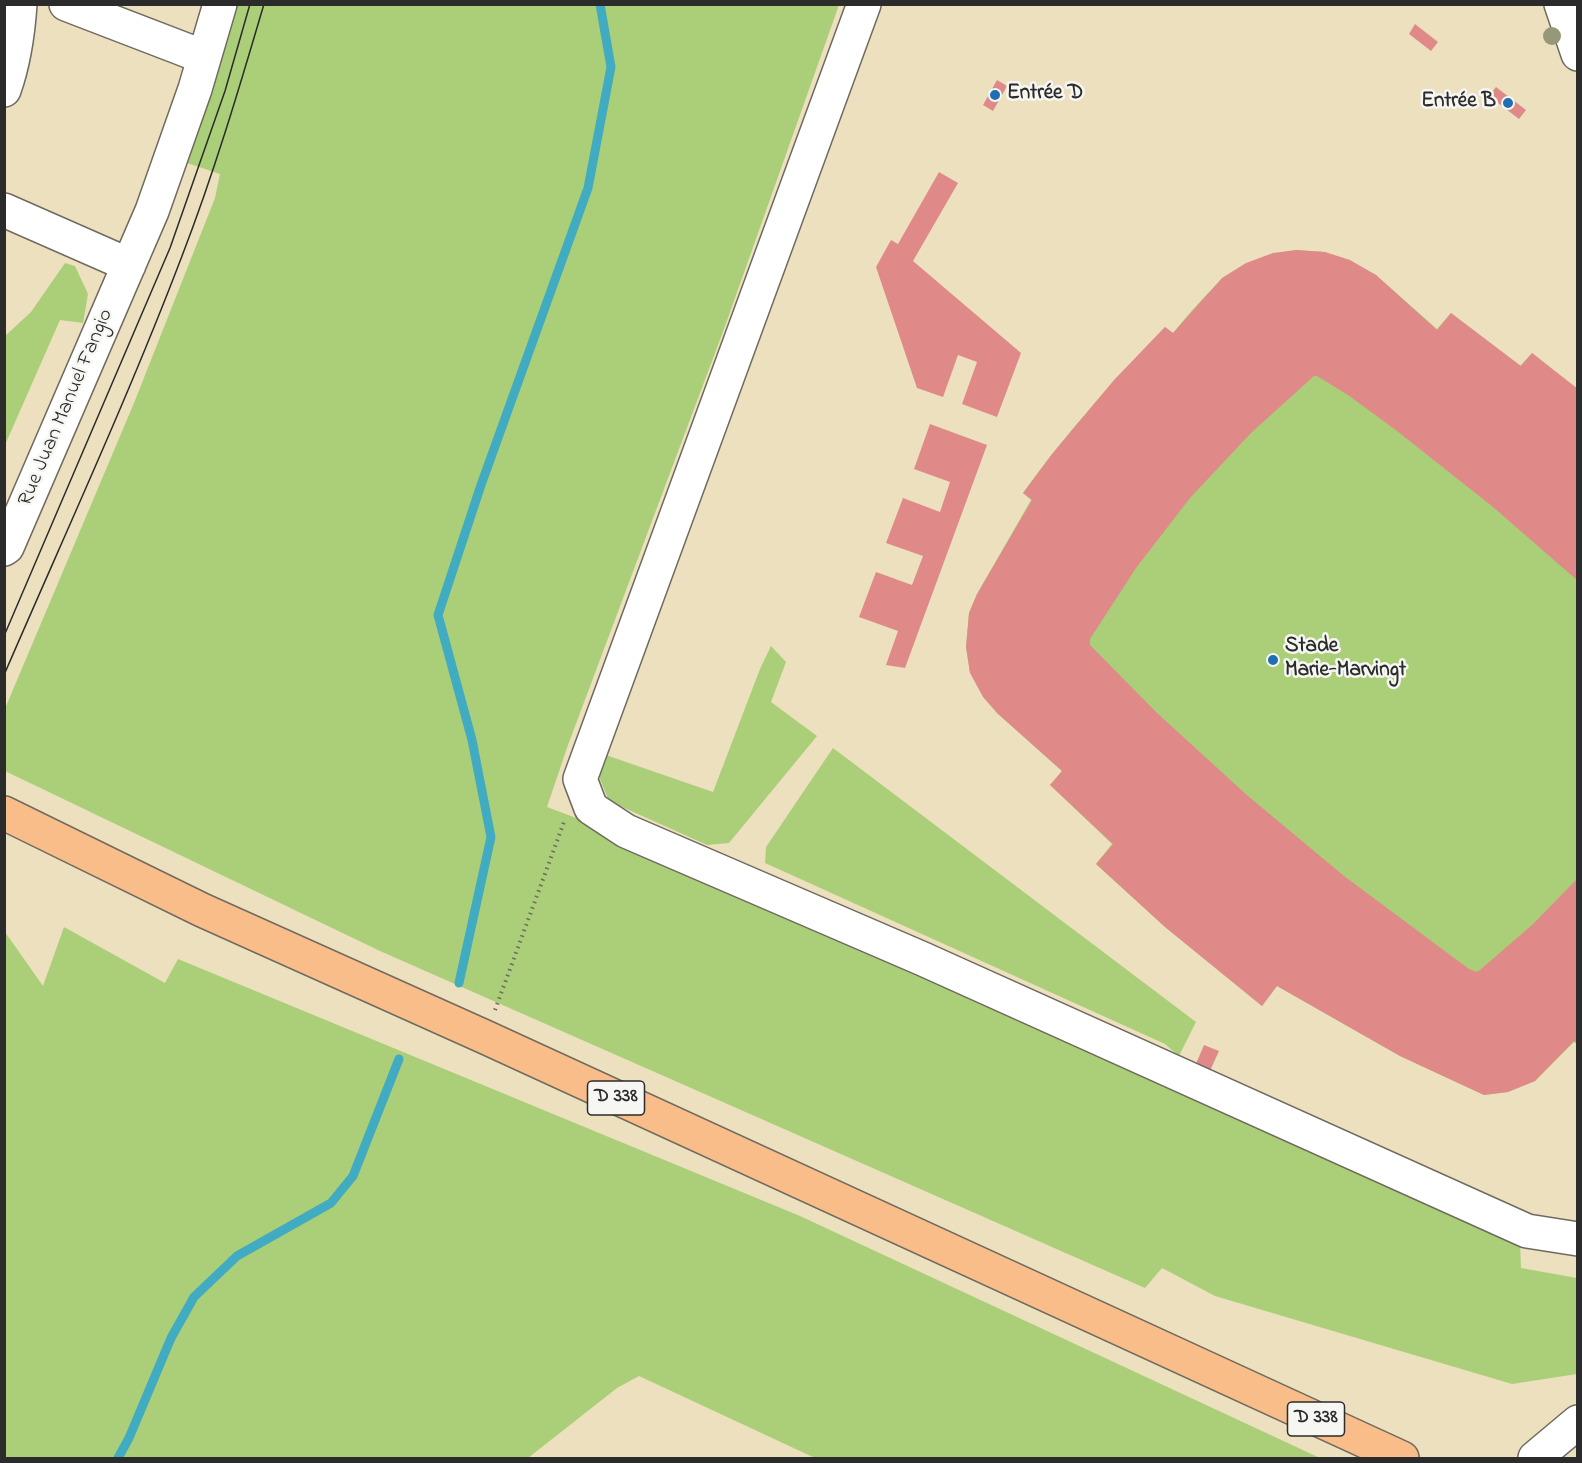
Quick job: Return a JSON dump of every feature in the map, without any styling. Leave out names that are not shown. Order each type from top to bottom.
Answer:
[{"type":"main road","name":"D 338","points":[[4,813],[202,910],[485,1037],[1402,1458]]},
{"type":"street","points":[[4,90],[19,30],[20,4]]},
{"type":"street","points":[[66,4],[204,57]]},
{"type":"street","name":"Rue Juan Manuel Fangio","points":[[4,549],[7,547],[152,211],[220,4]]},
{"type":"street","points":[[864,4],[580,779],[591,808],[627,831],[923,959],[1527,1231],[1578,1239]]},
{"type":"street","points":[[1562,4],[1578,54]]},
{"type":"street","points":[[4,210],[129,266]]},
{"type":"street","points":[[1535,1458],[1577,1423]]},
{"type":"street","points":[[1561,1458],[1577,1423]]},
{"type":"path","points":[[485,1037],[580,779]]},
{"type":"green space","points":[[234,5],[839,5],[724,329],[568,745],[547,807],[600,827],[1520,1242],[1521,1268],[1577,1278],[1577,1374],[1512,1384],[1215,1296],[1162,1268],[1145,1288],[380,951],[5,771],[4,711],[134,403],[215,198],[220,174],[184,162]]},
{"type":"green space","name":"Stade Marie-Marvingt","points":[[1296,250],[1325,252],[1376,275],[1437,329],[1451,313],[1520,366],[1532,353],[1577,389],[1577,1044],[1574,1042],[1535,1081],[1508,1092],[1484,1095],[1400,1056],[1277,986],[1262,1006],[1165,927],[1096,864],[1112,844],[1050,785],[1062,771],[997,713],[970,673],[966,647],[969,613],[977,594],[1031,500],[1023,493],[1039,471],[1091,407],[1165,327],[1173,333],[1212,289],[1239,268],[1274,254]]},
{"type":"green space","points":[[65,263],[75,266],[88,294],[83,323],[60,320],[5,445],[5,336],[31,312]]},
{"type":"green space","points":[[771,646],[786,662],[771,702],[817,736],[729,843],[707,845],[609,801],[600,779],[600,753],[713,792]]},
{"type":"green space","points":[[833,748],[1196,1022],[1179,1056],[1165,1044],[765,863],[766,847]]},
{"type":"green space","points":[[64,927],[165,983],[178,959],[800,1216],[1320,1458],[815,1458],[639,1376],[617,1388],[528,1458],[5,1458],[5,932],[43,986]]},
{"type":"building","points":[[1415,24],[1438,42],[1431,51],[1409,34]]},
{"type":"building","name":"Entrée D","points":[[997,80],[1007,86],[993,111],[983,105]]},
{"type":"building","name":"Entrée B","points":[[1496,87],[1526,110],[1519,119],[1489,96]]},
{"type":"building","points":[[939,172],[958,183],[913,261],[1021,353],[997,417],[962,404],[977,362],[958,355],[943,397],[917,388],[876,267],[891,240],[898,244]]},
{"type":"building","points":[[1296,250],[1325,252],[1350,260],[1376,275],[1437,330],[1451,313],[1521,366],[1532,353],[1578,389],[1578,581],[1493,507],[1397,431],[1348,395],[1314,376],[1251,433],[1190,498],[1136,568],[1090,639],[1090,645],[1157,713],[1248,796],[1344,876],[1469,969],[1477,972],[1480,970],[1532,925],[1578,878],[1578,1044],[1574,1041],[1535,1081],[1508,1092],[1484,1095],[1400,1056],[1277,986],[1262,1006],[1165,927],[1096,864],[1113,844],[1050,785],[1062,771],[997,713],[983,697],[970,673],[966,647],[969,613],[977,594],[1032,500],[1023,493],[1052,454],[1114,380],[1165,327],[1173,333],[1222,278],[1246,263],[1273,253]]},
{"type":"building","points":[[930,424],[987,445],[905,668],[886,665],[898,631],[859,617],[876,572],[912,585],[923,556],[886,543],[903,498],[940,512],[950,482],[914,469]]},
{"type":"building","points":[[1204,1045],[1219,1051],[1209,1073],[1195,1066]]},
{"type":"waterway","points":[[459,983],[491,837],[472,740],[438,615],[481,485],[588,188],[611,67],[600,4]]},
{"type":"waterway","points":[[118,1458],[129,1438],[171,1338],[194,1297],[237,1256],[331,1203],[353,1176],[399,1059]]},
{"type":"tram line","points":[[4,636],[170,248],[225,91],[250,4]]},
{"type":"tram line","points":[[4,675],[118,414],[182,256],[236,99],[264,4]]},
{"type":"place","name":"Entrée D","points":[[995,95]]},
{"type":"place","name":"Entrée B","points":[[1508,103]]},
{"type":"place","name":"Stade Marie-Marvingt","points":[[1273,660]]}]
